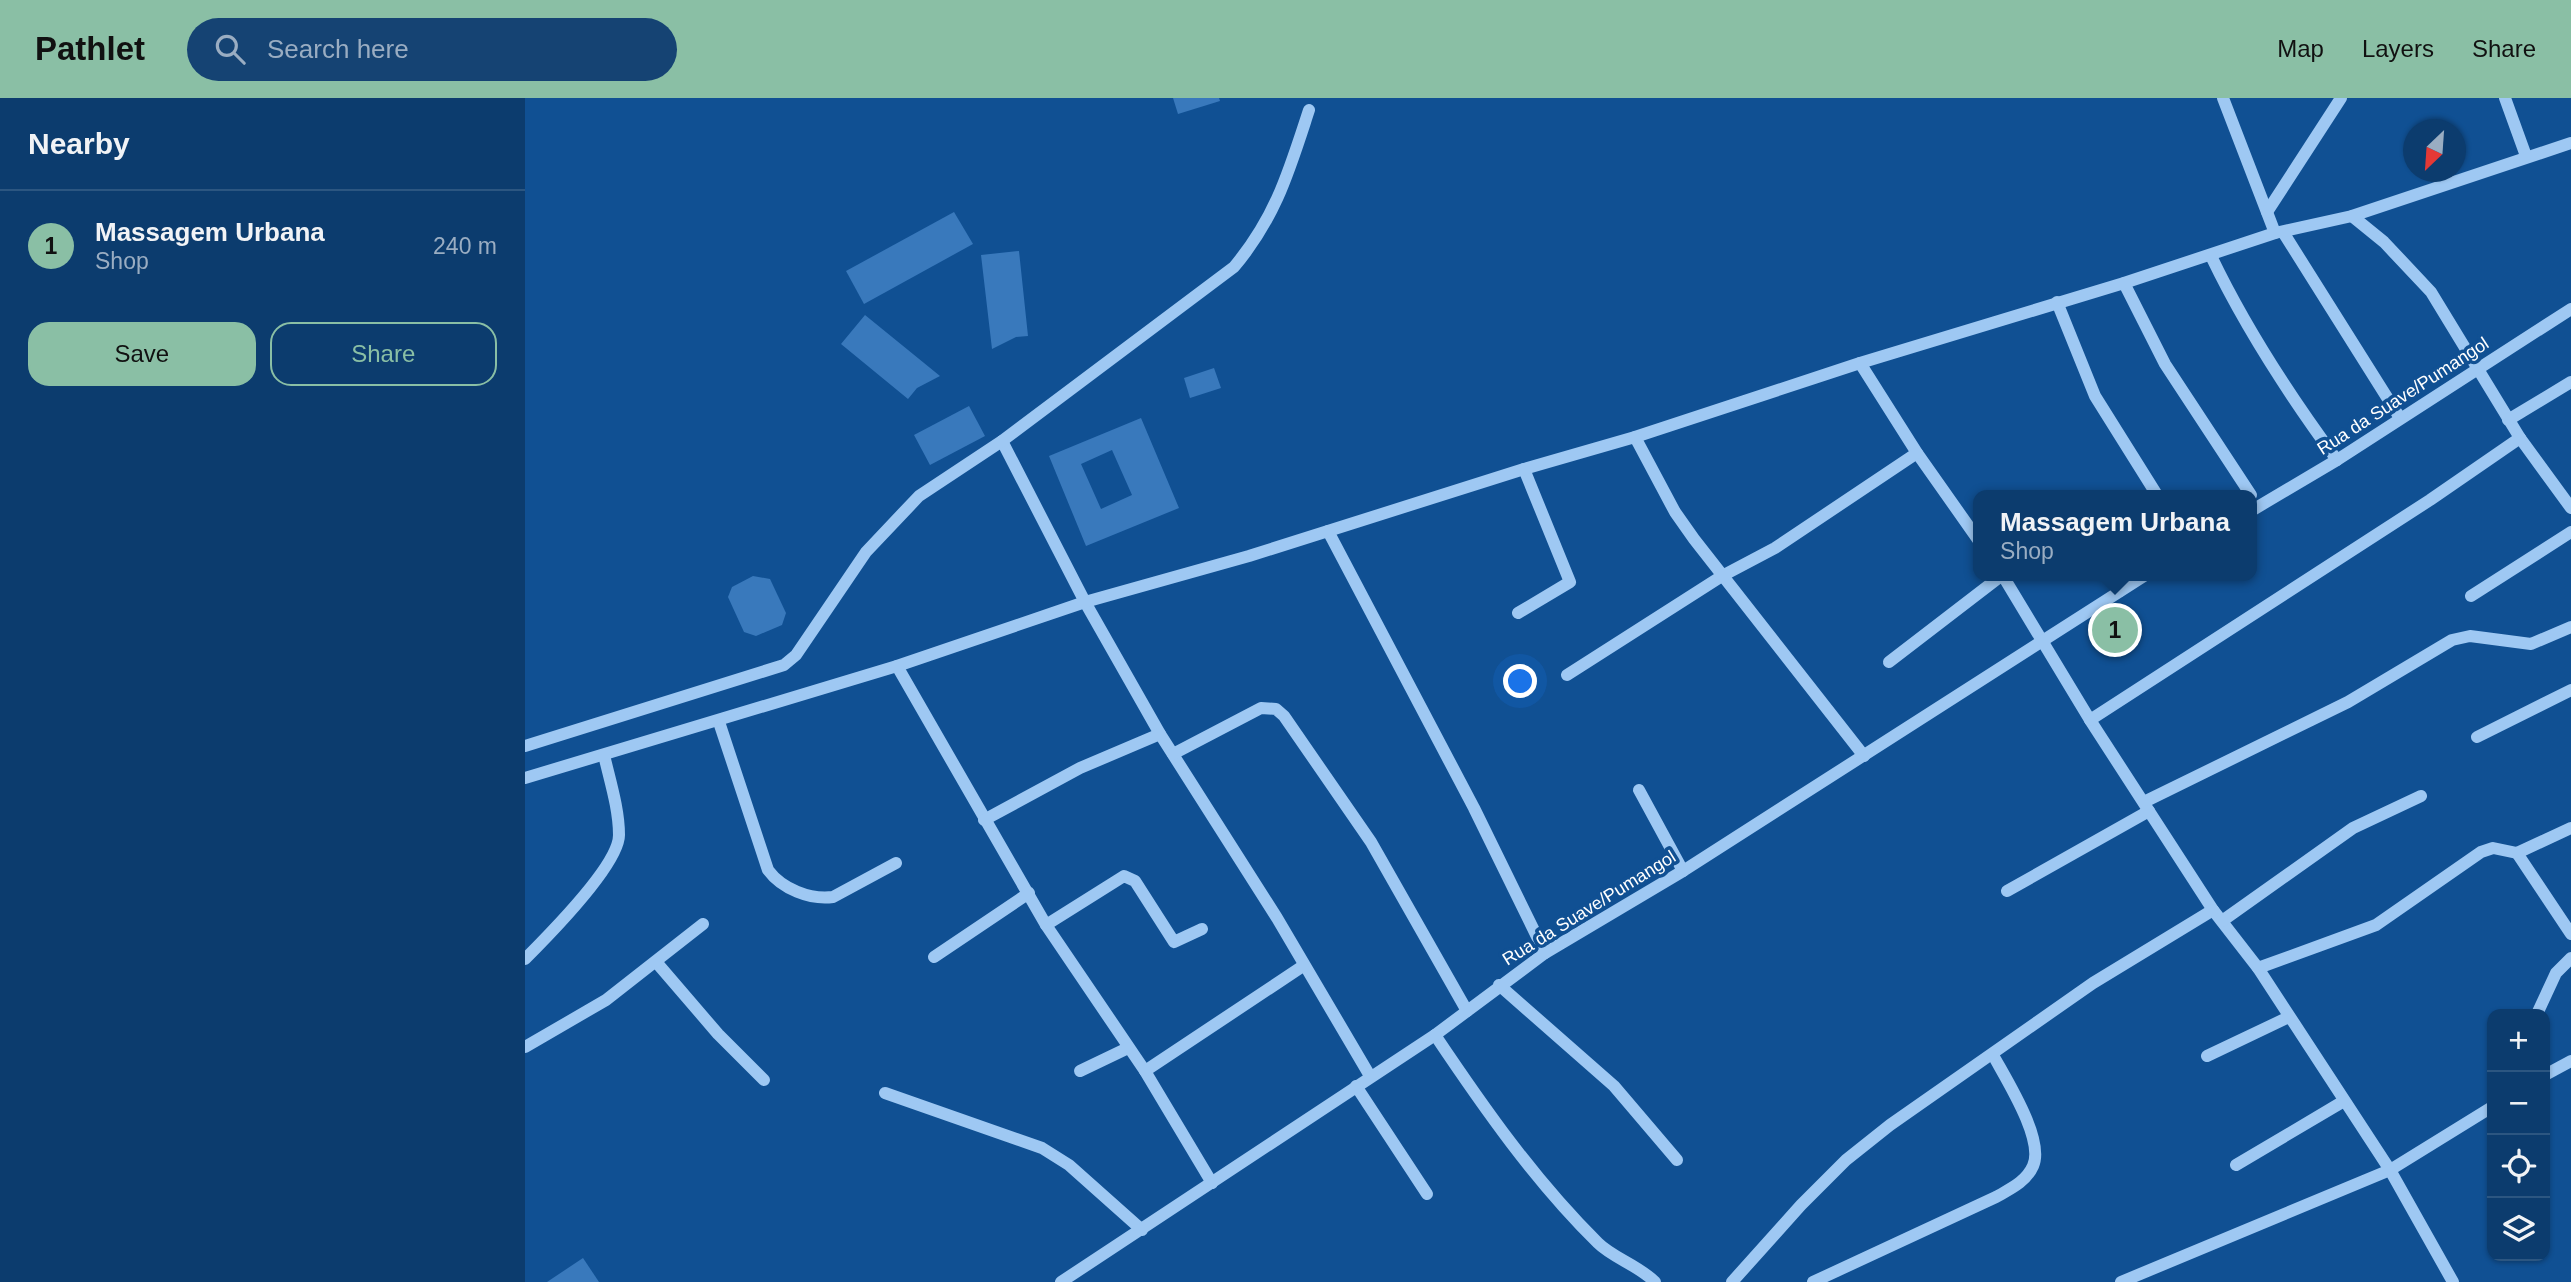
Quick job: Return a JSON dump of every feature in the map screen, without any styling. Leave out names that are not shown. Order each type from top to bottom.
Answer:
[{"type":"street","points":[[2223,98],[2267,212],[2400,418]]},
{"type":"street","points":[[2267,212],[2341,98]]},
{"type":"street","points":[[2505,98],[2526,156]]},
{"type":"street","points":[[525,746],[784,665],[796,655],[849,574],[895,518],[919,496],[1002,441],[1234,267],[1256,241],[1275,209],[1309,110]]},
{"type":"street","points":[[525,778],[719,722],[897,666],[1084,602],[1328,530],[1524,468],[1635,437],[1860,363],[2211,256],[2279,232],[2352,216],[2571,143]]},
{"type":"street","points":[[2352,216],[2384,242],[2431,292],[2508,420],[2571,508]]},
{"type":"street","points":[[2211,256],[2236,307],[2274,372],[2337,460]]},
{"type":"street","points":[[2124,283],[2165,364],[2245,490]]},
{"type":"street","points":[[2057,302],[2095,396],[2154,490]]},
{"type":"street","name":"Rua da Suave/Pumangol","points":[[2257,500],[2337,460],[2571,309]]},
{"type":"street","points":[[1860,363],[1917,453],[1973,532]]},
{"type":"street","points":[[2508,420],[2571,382]]},
{"type":"street","points":[[1635,437],[1675,512],[1864,756]]},
{"type":"street","points":[[2090,719],[2430,500],[2520,438]]},
{"type":"street","points":[[1002,441],[1084,602],[1160,734],[1277,918],[1370,1076]]},
{"type":"street","points":[[1567,675],[1722,576],[1775,548],[1917,453]]},
{"type":"street","points":[[1518,613],[1570,582],[1524,468]]},
{"type":"street","points":[[1328,530],[1474,808],[1545,953]]},
{"type":"street","points":[[2471,596],[2571,532]]},
{"type":"street","points":[[1889,662],[1995,581]]},
{"type":"street","points":[[2005,581],[2213,910],[2258,968],[2390,1170],[2453,1282]]},
{"type":"street","points":[[2113,581],[2120,591]]},
{"type":"street","name":"Rua da Suave/Pumangol","points":[[1061,1282],[1435,1035],[1545,953],[1683,871],[2136,581]]},
{"type":"street","points":[[2007,891],[2147,807],[2348,702],[2452,640],[2470,636],[2531,644],[2571,627]]},
{"type":"street","points":[[897,666],[1046,925],[1145,1071],[1212,1183]]},
{"type":"street","points":[[2477,737],[2571,690]]},
{"type":"street","points":[[1173,754],[1261,708],[1276,709],[1284,716],[1371,842],[1467,1011]]},
{"type":"street","points":[[719,722],[768,870],[773,877],[808,897],[822,899],[833,897],[896,863]]},
{"type":"street","points":[[984,820],[1080,768],[1160,734]]},
{"type":"street","points":[[525,959],[555,929],[613,855],[619,837],[604,755]]},
{"type":"street","points":[[1639,790],[1683,871]]},
{"type":"street","points":[[2222,921],[2353,828],[2421,796]]},
{"type":"street","points":[[2258,968],[2376,925],[2481,852],[2493,848],[2517,853],[2571,828]]},
{"type":"street","points":[[2517,853],[2571,934]]},
{"type":"street","points":[[1046,925],[1124,876],[1135,881],[1174,942],[1202,929]]},
{"type":"street","points":[[934,957],[1029,893]]},
{"type":"street","points":[[1738,1280],[1846,1160],[1890,1125],[2093,982],[2213,910]]},
{"type":"street","points":[[525,1047],[606,1000],[657,963],[703,924]]},
{"type":"street","points":[[2539,1009],[2556,973],[2571,958]]},
{"type":"street","points":[[657,963],[718,1034],[764,1080]]},
{"type":"street","points":[[1145,1071],[1303,966]]},
{"type":"street","points":[[1499,985],[1614,1086],[1677,1160]]},
{"type":"street","points":[[2207,1056],[2289,1017]]},
{"type":"street","points":[[1435,1035],[1504,1136],[1600,1245],[1634,1264],[1655,1282]]},
{"type":"street","points":[[1080,1071],[1128,1048]]},
{"type":"street","points":[[1813,1282],[1996,1197],[2023,1181],[2033,1166],[2033,1141],[2012,1089],[1993,1055]]},
{"type":"street","points":[[2550,1072],[2571,1060]]},
{"type":"street","points":[[1356,1086],[1427,1194]]},
{"type":"street","points":[[885,1093],[1042,1148],[1069,1165],[1142,1230]]},
{"type":"street","points":[[2237,1165],[2344,1101]]},
{"type":"street","points":[[2121,1282],[2390,1170],[2487,1110]]},
{"type":"building","points":[[1173,98],[1219,98],[1220,101],[1178,114]]},
{"type":"building","points":[[954,212],[973,244],[864,304],[846,271]]},
{"type":"building","points":[[1019,251],[1028,336],[1016,337],[992,349],[981,255]]},
{"type":"building","points":[[865,315],[940,376],[917,388],[908,399],[841,344]]},
{"type":"building","points":[[1214,368],[1221,388],[1190,398],[1184,378]]},
{"type":"building","points":[[969,406],[985,436],[930,465],[914,435]]},
{"type":"building","points":[[1141,418],[1179,508],[1086,546],[1049,456]],"holes":[[[1112,450],[1132,495],[1101,509],[1081,464]]]},
{"type":"building","points":[[753,576],[770,579],[786,613],[782,625],[756,636],[744,632],[728,597],[732,587]]},
{"type":"building","points":[[583,1258],[599,1282],[547,1282]]},
{"type":"place","name":"Massagem Urbana","points":[[2115,630]]}]
